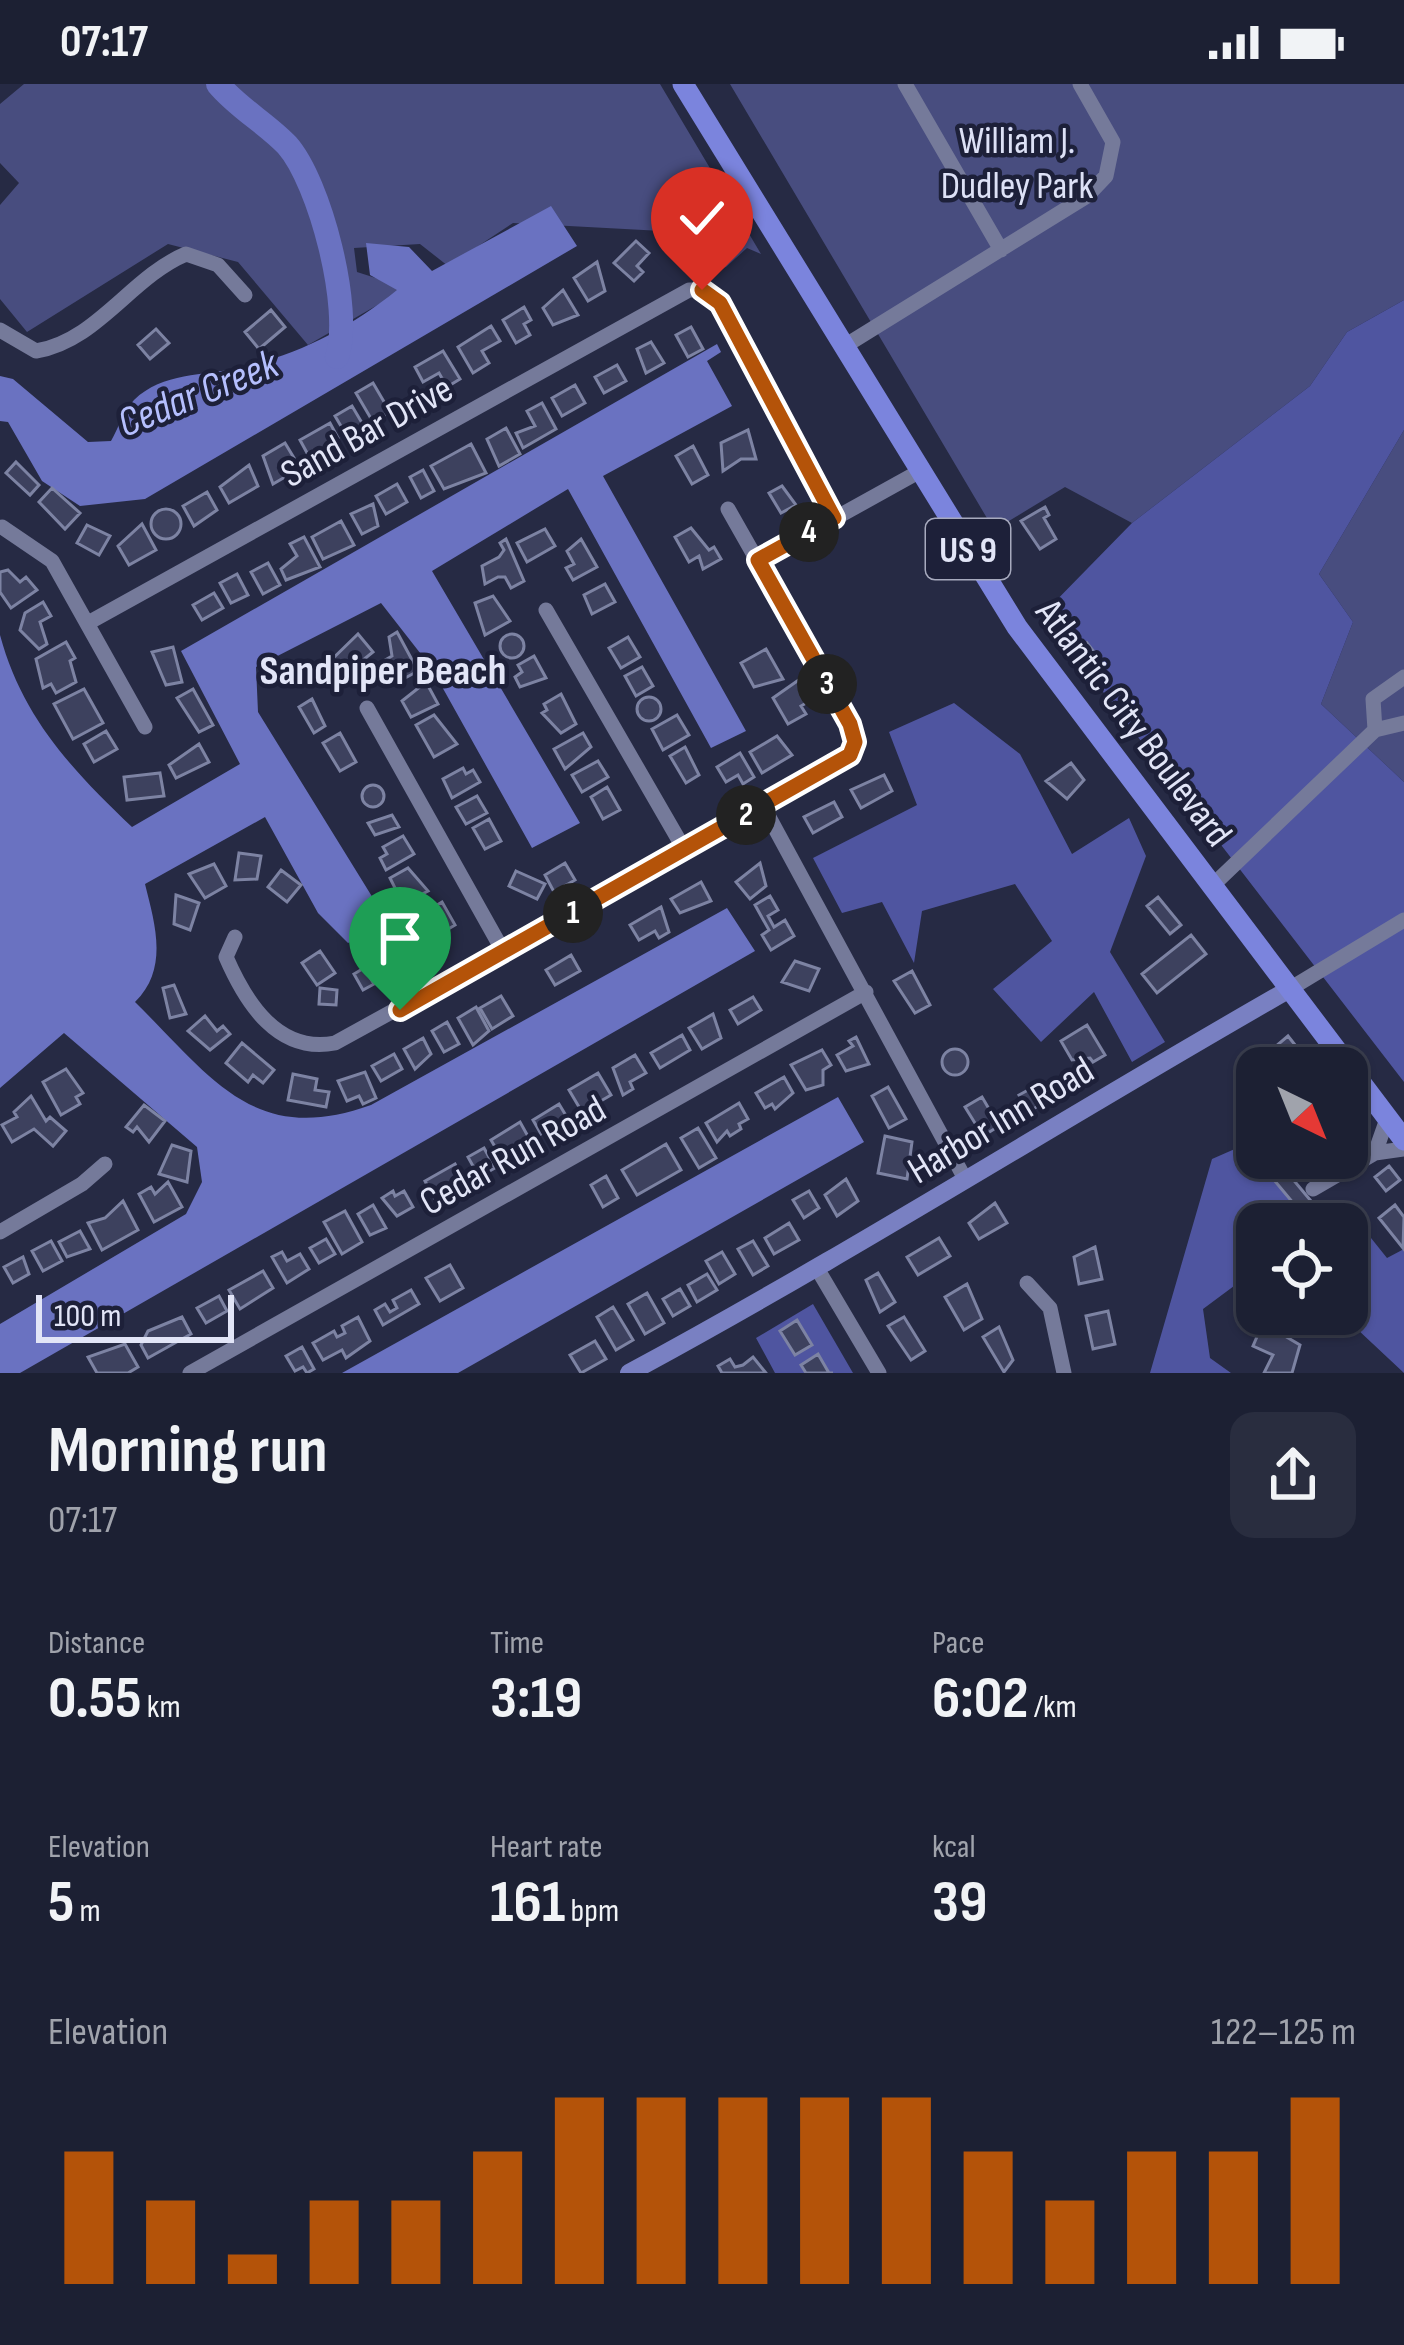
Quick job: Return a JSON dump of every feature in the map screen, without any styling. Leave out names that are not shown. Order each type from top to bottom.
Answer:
[{"type":"highway","name":"Atlantic City Boulevard","points":[[683,84],[848,344],[1017,627],[1332,1047]]},
{"type":"highway","name":"Atlantic City Boulevard","points":[[1368,1094],[1404,1145]]},
{"type":"main road","name":"Harbor Inn Road","points":[[629,1373],[818,1270],[964,1177],[1288,990]]},
{"type":"street","points":[[905,84],[1001,250]]},
{"type":"street","points":[[848,344],[1087,196],[1106,176],[1113,142],[1080,84]]},
{"type":"street","points":[[0,330],[36,351],[60,347],[161,265],[186,254],[218,266],[245,295]]},
{"type":"street","name":"Sand Bar Drive","points":[[88,623],[675,294],[702,290],[720,303],[834,518]]},
{"type":"street","points":[[758,560],[922,470]]},
{"type":"street","points":[[235,937],[226,957],[262,1020],[293,1040],[318,1046],[383,1019],[839,765],[855,742],[850,724],[728,509]]},
{"type":"street","points":[[2,527],[52,561],[145,728]]},
{"type":"street","points":[[546,610],[684,849]]},
{"type":"street","points":[[1375,730],[1373,699],[1404,677]]},
{"type":"street","points":[[367,708],[503,951]]},
{"type":"street","points":[[1211,886],[1375,730],[1404,723]]},
{"type":"street","points":[[763,806],[964,1177]]},
{"type":"street","name":"Harbor Inn Road","points":[[1288,990],[1404,920]]},
{"type":"street","name":"Cedar Run Road","points":[[190,1373],[866,992]]},
{"type":"street","points":[[1375,1153],[1387,1119]]},
{"type":"street","points":[[1313,1189],[1375,1153],[1404,1145]]},
{"type":"street","points":[[0,1232],[82,1184],[105,1164]]},
{"type":"street","points":[[818,1270],[879,1373]]},
{"type":"street","points":[[1027,1283],[1050,1308],[1064,1373]]},
{"type":"green space","points":[[24,84],[660,84],[761,254],[747,248],[726,267],[706,273],[662,231],[513,223],[448,266],[420,244],[354,248],[357,272],[407,288],[308,345],[238,262],[168,244],[27,332],[0,299],[0,205],[19,183],[0,163],[0,104]]},
{"type":"green space","name":"William J. Dudley Park","points":[[730,84],[1404,84],[1404,300],[1347,332],[1310,386],[1132,523],[1065,487],[994,530]]},
{"type":"green space","points":[[1404,430],[1404,782],[1321,704],[1353,622],[1319,574]]},
{"type":"shaded area","points":[[1404,300],[1404,430],[1319,574],[1353,622],[1321,704],[1404,782],[1404,1082],[1043,614],[1132,523],[1310,386],[1347,332]]},
{"type":"shaded area","points":[[954,703],[1020,754],[1072,854],[1129,818],[1146,856],[1110,952],[1165,1042],[1132,1062],[1094,992],[1041,1042],[993,989],[1052,941],[1015,884],[922,911],[914,963],[882,902],[842,913],[813,858],[917,805],[889,732]]},
{"type":"shaded area","points":[[1236,1148],[1236,1179],[1281,1179],[1298,1203],[1236,1203],[1236,1287],[1203,1309],[1210,1358],[1231,1373],[1150,1373],[1212,1159]]},
{"type":"shaded area","points":[[1368,1234],[1387,1258],[1404,1249],[1404,1373],[1363,1335],[1368,1335]]},
{"type":"shaded area","points":[[813,1304],[853,1373],[775,1373],[756,1338]]},
{"type":"water","points":[[551,206],[577,246],[145,499],[80,506],[42,481],[8,422],[0,421],[0,376],[13,379],[88,442],[111,441],[130,404],[158,384],[239,368],[303,348],[397,290],[370,275],[366,243],[409,247],[432,271]]},
{"type":"water","points":[[717,344],[721,352],[707,361],[732,406],[603,476],[746,731],[711,748],[568,489],[432,571],[580,823],[532,848],[431,667],[381,603],[256,667],[258,712],[389,924],[348,943],[318,913],[265,817],[145,884],[156,961],[146,989],[135,1002],[238,1098],[265,1111],[296,1117],[330,1116],[371,1105],[727,908],[755,951],[20,1373],[0,1373],[0,1324],[186,1214],[202,1182],[197,1147],[64,1033],[0,1088],[0,635],[21,692],[36,717],[89,784],[132,827],[240,764],[181,651]]},
{"type":"water","points":[[838,1097],[864,1142],[458,1373],[342,1373]]},
{"type":"building","points":[[636,241],[649,253],[637,266],[643,272],[634,281],[614,263]]},
{"type":"building","points":[[597,262],[605,291],[588,301],[574,278]]},
{"type":"building","points":[[563,290],[578,315],[553,325],[543,308]]},
{"type":"building","points":[[524,307],[531,320],[524,324],[530,335],[516,343],[503,320]]},
{"type":"building","points":[[271,310],[285,327],[259,349],[245,332]]},
{"type":"building","points":[[491,326],[500,341],[482,351],[489,363],[473,373],[458,347]]},
{"type":"building","points":[[691,327],[703,349],[688,357],[676,335]]},
{"type":"building","points":[[156,329],[169,343],[150,359],[138,345]]},
{"type":"building","points":[[651,342],[664,363],[646,373],[637,349]]},
{"type":"building","points":[[443,351],[460,379],[447,387],[439,373],[423,382],[415,367]]},
{"type":"building","points":[[617,365],[626,381],[604,393],[595,377]]},
{"type":"building","points":[[373,383],[390,412],[373,422],[356,393]]},
{"type":"building","points":[[575,385],[585,403],[562,416],[552,398]]},
{"type":"building","points":[[542,403],[556,429],[523,448],[516,433],[535,426],[527,411]]},
{"type":"building","points":[[352,406],[365,428],[348,438],[335,416]]},
{"type":"building","points":[[330,423],[338,438],[312,462],[300,440]]},
{"type":"building","points":[[506,428],[520,454],[499,466],[487,439]]},
{"type":"building","points":[[748,430],[756,459],[741,459],[723,471],[721,443]]},
{"type":"building","points":[[285,443],[294,458],[280,469],[285,477],[273,484],[263,456]]},
{"type":"building","points":[[471,444],[486,473],[444,489],[431,466]]},
{"type":"building","points":[[693,446],[708,475],[692,484],[676,456]]},
{"type":"building","points":[[16,462],[39,485],[30,495],[6,473]]},
{"type":"building","points":[[249,465],[258,486],[229,503],[220,487]]},
{"type":"building","points":[[423,470],[434,491],[421,498],[410,477]]},
{"type":"building","points":[[397,484],[407,502],[386,514],[376,496]]},
{"type":"building","points":[[782,486],[796,505],[781,513],[769,493]]},
{"type":"building","points":[[52,488],[80,513],[65,529],[39,502]]},
{"type":"building","points":[[207,492],[217,510],[194,526],[183,506]]},
{"type":"building","points":[[373,504],[378,526],[362,534],[351,514]]},
{"type":"building","points":[[1045,507],[1049,515],[1044,518],[1056,539],[1040,549],[1021,521]]},
{"type":"building","points":[[166,509],[177,513],[181,524],[177,535],[166,539],[155,535],[151,524],[155,513]]},
{"type":"building","points":[[341,521],[354,545],[323,559],[312,537]]},
{"type":"building","points":[[142,524],[156,550],[129,565],[118,546]]},
{"type":"building","points":[[87,525],[110,536],[99,555],[77,543]]},
{"type":"building","points":[[691,528],[721,559],[703,569],[699,556],[689,562],[675,537]]},
{"type":"building","points":[[545,529],[555,546],[527,562],[517,543]]},
{"type":"building","points":[[304,537],[320,567],[286,580],[281,569],[297,556],[290,544]]},
{"type":"building","points":[[506,539],[524,581],[511,588],[505,577],[498,577],[485,584],[482,566],[499,557],[504,550],[500,543]]},
{"type":"building","points":[[581,539],[597,567],[573,580],[566,568],[574,564],[567,551]]},
{"type":"building","points":[[268,563],[280,585],[263,594],[251,572]]},
{"type":"building","points":[[8,570],[20,582],[26,577],[37,590],[11,608],[0,592],[0,572]]},
{"type":"building","points":[[237,574],[248,595],[231,603],[220,583]]},
{"type":"building","points":[[605,584],[615,602],[592,614],[584,595]]},
{"type":"building","points":[[214,593],[223,608],[202,620],[193,605]]},
{"type":"building","points":[[493,596],[510,621],[485,635],[475,603]]},
{"type":"building","points":[[43,602],[51,616],[40,622],[47,644],[39,649],[20,630],[25,613]]},
{"type":"building","points":[[397,632],[418,671],[396,683],[385,660],[392,656],[389,637]]},
{"type":"building","points":[[358,634],[373,652],[353,668],[356,671],[332,685],[320,671]]},
{"type":"building","points":[[512,634],[521,637],[521,655],[512,658],[503,655],[500,646],[503,637]]},
{"type":"building","points":[[628,637],[640,657],[621,668],[609,648]]},
{"type":"building","points":[[66,642],[75,658],[70,661],[76,682],[56,693],[51,684],[43,688],[36,659]]},
{"type":"building","points":[[1087,643],[1106,667],[1094,677],[1075,653]]},
{"type":"building","points":[[173,647],[182,682],[166,685],[152,652]]},
{"type":"building","points":[[766,649],[783,679],[754,687],[741,663]]},
{"type":"building","points":[[534,656],[546,678],[520,687],[515,677],[522,672],[518,665]]},
{"type":"building","points":[[642,667],[653,686],[636,696],[625,676]]},
{"type":"building","points":[[803,677],[815,698],[801,706],[806,714],[788,724],[773,698]]},
{"type":"building","points":[[426,682],[438,704],[411,717],[402,701]]},
{"type":"building","points":[[84,689],[103,723],[73,739],[54,704]]},
{"type":"building","points":[[193,689],[213,725],[199,732],[177,698]]},
{"type":"building","points":[[561,694],[576,724],[561,733],[542,713],[547,710],[544,704]]},
{"type":"building","points":[[649,697],[658,700],[658,718],[649,721],[640,718],[637,709],[640,700]]},
{"type":"building","points":[[312,699],[325,726],[314,733],[299,707]]},
{"type":"building","points":[[434,715],[457,744],[434,757],[416,725]]},
{"type":"building","points":[[677,715],[689,735],[663,750],[652,729]]},
{"type":"building","points":[[106,731],[117,749],[94,762],[84,744]]},
{"type":"building","points":[[340,733],[356,762],[340,771],[323,743]]},
{"type":"building","points":[[583,733],[591,747],[565,769],[554,749]]},
{"type":"building","points":[[777,736],[792,755],[762,773],[750,752]]},
{"type":"building","points":[[199,744],[209,762],[176,778],[169,765]]},
{"type":"building","points":[[685,747],[699,775],[686,783],[670,756]]},
{"type":"building","points":[[740,753],[754,777],[743,784],[738,775],[726,782],[717,767]]},
{"type":"building","points":[[598,761],[608,777],[582,792],[572,775]]},
{"type":"building","points":[[1071,763],[1084,780],[1067,799],[1046,781]]},
{"type":"building","points":[[463,768],[466,774],[473,770],[480,782],[452,798],[443,779]]},
{"type":"building","points":[[160,773],[164,796],[127,800],[124,777]]},
{"type":"building","points":[[884,775],[892,791],[861,808],[851,790]]},
{"type":"building","points":[[373,785],[384,796],[373,807],[362,796]]},
{"type":"building","points":[[607,787],[620,810],[603,819],[591,797]]},
{"type":"building","points":[[477,796],[487,813],[466,824],[456,807]]},
{"type":"building","points":[[834,802],[842,817],[813,833],[804,817]]},
{"type":"building","points":[[392,815],[399,827],[375,835],[368,823]]},
{"type":"building","points":[[489,819],[501,841],[485,849],[473,828]]},
{"type":"building","points":[[403,836],[414,854],[386,870],[380,858],[387,854],[383,847]]},
{"type":"building","points":[[239,853],[261,856],[257,879],[235,880]]},
{"type":"building","points":[[565,863],[575,880],[554,892],[545,875]]},
{"type":"building","points":[[760,863],[766,886],[750,899],[736,882]]},
{"type":"building","points":[[214,864],[226,886],[205,898],[189,874]]},
{"type":"building","points":[[408,868],[428,891],[403,904],[390,878]]},
{"type":"building","points":[[281,870],[301,885],[287,902],[268,887]]},
{"type":"building","points":[[516,871],[545,884],[537,899],[509,886]]},
{"type":"building","points":[[701,882],[711,901],[680,913],[671,899]]},
{"type":"building","points":[[176,895],[199,903],[190,930],[174,924]]},
{"type":"building","points":[[770,896],[778,910],[768,916],[774,927],[785,920],[794,936],[771,950],[762,935],[769,930],[755,905]]},
{"type":"building","points":[[1158,897],[1181,925],[1170,934],[1147,906]]},
{"type":"building","points":[[442,902],[455,925],[435,937],[427,911]]},
{"type":"building","points":[[661,907],[669,932],[659,938],[655,931],[639,940],[630,925]]},
{"type":"building","points":[[1191,935],[1206,954],[1157,993],[1142,974]]},
{"type":"building","points":[[320,951],[335,973],[317,985],[302,963]]},
{"type":"building","points":[[388,951],[396,966],[375,978],[367,964]]},
{"type":"building","points":[[571,955],[580,971],[555,985],[546,970]]},
{"type":"building","points":[[795,961],[819,969],[809,991],[782,982]]},
{"type":"building","points":[[364,968],[374,984],[363,990],[354,974]]},
{"type":"building","points":[[912,971],[930,1005],[915,1013],[894,981]]},
{"type":"building","points":[[174,985],[186,1014],[170,1018],[163,988]]},
{"type":"building","points":[[320,988],[337,990],[336,1005],[319,1004]]},
{"type":"building","points":[[501,996],[513,1016],[492,1029],[480,1008]]},
{"type":"building","points":[[753,997],[761,1010],[738,1024],[730,1010]]},
{"type":"building","points":[[476,1007],[489,1031],[473,1045],[458,1018]]},
{"type":"building","points":[[713,1014],[721,1038],[702,1049],[689,1028]]},
{"type":"building","points":[[205,1016],[217,1031],[223,1026],[230,1034],[210,1050],[188,1031]]},
{"type":"building","points":[[447,1022],[459,1044],[444,1052],[432,1031]]},
{"type":"building","points":[[1087,1025],[1105,1055],[1093,1062],[1090,1058],[1072,1060],[1061,1041]]},
{"type":"building","points":[[682,1035],[690,1050],[660,1068],[651,1053]]},
{"type":"building","points":[[1288,1036],[1297,1047],[1275,1047]]},
{"type":"building","points":[[856,1037],[869,1064],[846,1071],[837,1055],[853,1046],[849,1041]]},
{"type":"building","points":[[423,1038],[431,1054],[415,1069],[404,1049]]},
{"type":"building","points":[[242,1043],[274,1070],[263,1083],[253,1075],[248,1082],[226,1063]]},
{"type":"building","points":[[955,1049],[968,1062],[955,1075],[942,1062]]},
{"type":"building","points":[[822,1050],[831,1065],[823,1070],[823,1085],[806,1090],[791,1065]]},
{"type":"building","points":[[394,1054],[402,1069],[381,1081],[372,1066]]},
{"type":"building","points":[[635,1055],[646,1073],[630,1082],[633,1089],[623,1095],[613,1068]]},
{"type":"building","points":[[66,1069],[83,1093],[76,1097],[80,1104],[61,1115],[43,1082]]},
{"type":"building","points":[[365,1072],[376,1098],[363,1104],[359,1096],[347,1101],[338,1081]]},
{"type":"building","points":[[598,1073],[611,1095],[582,1112],[569,1090]]},
{"type":"building","points":[[293,1074],[317,1079],[315,1090],[329,1092],[326,1107],[288,1100]]},
{"type":"building","points":[[784,1077],[793,1093],[775,1109],[772,1104],[765,1108],[756,1093]]},
{"type":"building","points":[[1041,1083],[1050,1099],[1028,1112],[1019,1095]]},
{"type":"building","points":[[888,1087],[906,1119],[889,1128],[872,1096]]},
{"type":"building","points":[[31,1096],[46,1121],[50,1117],[66,1131],[53,1146],[34,1129],[12,1142],[2,1125],[17,1117],[14,1112]]},
{"type":"building","points":[[982,1097],[999,1126],[983,1136],[965,1107]]},
{"type":"building","points":[[739,1103],[748,1119],[739,1124],[741,1129],[730,1136],[727,1131],[717,1142],[706,1123]]},
{"type":"building","points":[[559,1104],[568,1119],[541,1134],[533,1120]]},
{"type":"building","points":[[144,1105],[165,1121],[149,1142],[137,1127],[133,1132],[126,1127]]},
{"type":"building","points":[[520,1122],[530,1140],[501,1157],[491,1140]]},
{"type":"building","points":[[698,1128],[716,1158],[699,1168],[681,1138]]},
{"type":"building","points":[[885,1136],[912,1142],[907,1179],[878,1173]]},
{"type":"building","points":[[666,1144],[681,1170],[637,1195],[622,1170]]},
{"type":"building","points":[[172,1145],[191,1151],[187,1182],[159,1174]]},
{"type":"building","points":[[484,1148],[495,1168],[479,1177],[468,1157]]},
{"type":"building","points":[[455,1164],[464,1181],[434,1198],[425,1181]]},
{"type":"building","points":[[1389,1166],[1400,1180],[1386,1191],[1375,1177]]},
{"type":"building","points":[[606,1176],[618,1198],[603,1207],[591,1185]]},
{"type":"building","points":[[846,1179],[858,1201],[837,1216],[825,1195]]},
{"type":"building","points":[[1293,1179],[1313,1203],[1293,1203],[1274,1180]]},
{"type":"building","points":[[168,1182],[182,1207],[154,1222],[139,1194],[151,1187],[155,1194]]},
{"type":"building","points":[[393,1191],[395,1196],[404,1191],[413,1207],[397,1216],[382,1198]]},
{"type":"building","points":[[809,1191],[819,1208],[804,1218],[793,1200]]},
{"type":"building","points":[[123,1201],[138,1230],[102,1250],[88,1223],[105,1218]]},
{"type":"building","points":[[995,1203],[1007,1223],[979,1239],[969,1223]]},
{"type":"building","points":[[373,1205],[386,1228],[370,1235],[358,1214]]},
{"type":"building","points":[[1395,1205],[1404,1217],[1403,1248],[1379,1218]]},
{"type":"building","points":[[345,1211],[362,1242],[342,1254],[324,1222]]},
{"type":"building","points":[[789,1223],[799,1240],[774,1254],[765,1238]]},
{"type":"building","points":[[80,1231],[90,1249],[67,1257],[59,1242]]},
{"type":"building","points":[[939,1238],[950,1256],[918,1275],[907,1257]]},
{"type":"building","points":[[326,1239],[335,1254],[319,1263],[310,1248]]},
{"type":"building","points":[[51,1241],[62,1261],[43,1271],[32,1251]]},
{"type":"building","points":[[753,1241],[768,1266],[753,1275],[738,1249]]},
{"type":"building","points":[[1095,1247],[1102,1279],[1079,1284],[1074,1257]]},
{"type":"building","points":[[282,1252],[287,1261],[300,1254],[309,1269],[287,1283],[272,1257]]},
{"type":"building","points":[[722,1252],[735,1274],[719,1284],[706,1261]]},
{"type":"building","points":[[23,1257],[29,1274],[13,1283],[4,1267]]},
{"type":"building","points":[[450,1265],[463,1288],[440,1301],[426,1278]]},
{"type":"building","points":[[263,1271],[273,1288],[240,1309],[229,1290]]},
{"type":"building","points":[[878,1273],[895,1302],[880,1312],[866,1280]]},
{"type":"building","points":[[707,1274],[717,1290],[697,1302],[688,1285]]},
{"type":"building","points":[[967,1284],[982,1319],[964,1330],[945,1297]]},
{"type":"building","points":[[680,1289],[690,1306],[673,1316],[663,1299]]},
{"type":"building","points":[[411,1290],[419,1304],[383,1325],[375,1310],[385,1304],[390,1312],[397,1308],[393,1300]]},
{"type":"building","points":[[647,1293],[664,1323],[645,1334],[628,1304]]},
{"type":"building","points":[[219,1296],[227,1311],[206,1323],[197,1308]]},
{"type":"building","points":[[613,1307],[633,1340],[616,1350],[597,1317]]},
{"type":"building","points":[[1108,1311],[1115,1344],[1093,1349],[1086,1316]]},
{"type":"building","points":[[182,1317],[191,1334],[148,1358],[141,1345],[148,1331]]},
{"type":"building","points":[[358,1317],[370,1341],[346,1358],[342,1350],[323,1360],[313,1343],[334,1331],[337,1337],[345,1333],[342,1326]]},
{"type":"building","points":[[904,1317],[925,1351],[911,1360],[888,1326]]},
{"type":"building","points":[[797,1320],[812,1345],[795,1355],[780,1331]]},
{"type":"building","points":[[999,1327],[1013,1360],[1004,1372],[983,1337]]},
{"type":"building","points":[[1258,1335],[1283,1335],[1300,1345],[1292,1373],[1264,1373],[1273,1355],[1253,1346]]},
{"type":"building","points":[[595,1341],[606,1359],[581,1373],[570,1355]]},
{"type":"building","points":[[125,1344],[138,1367],[128,1373],[97,1373],[88,1357]]},
{"type":"building","points":[[302,1347],[314,1369],[307,1373],[303,1367],[295,1371],[286,1356]]},
{"type":"building","points":[[818,1354],[829,1373],[806,1373],[801,1365]]},
{"type":"building","points":[[753,1357],[766,1373],[722,1373],[718,1366],[730,1359],[735,1367],[743,1365]]},
{"type":"waterway","name":"Cedar Creek","points":[[218,84],[287,145],[311,187],[337,279],[341,309],[337,357]]},
{"type":"district","name":"Sandpiper Beach","points":[[383,669]]},
{"type":"route","points":[[400,1010],[850,755],[855,742],[850,724],[758,560],[834,518],[720,303],[702,290]]}]
